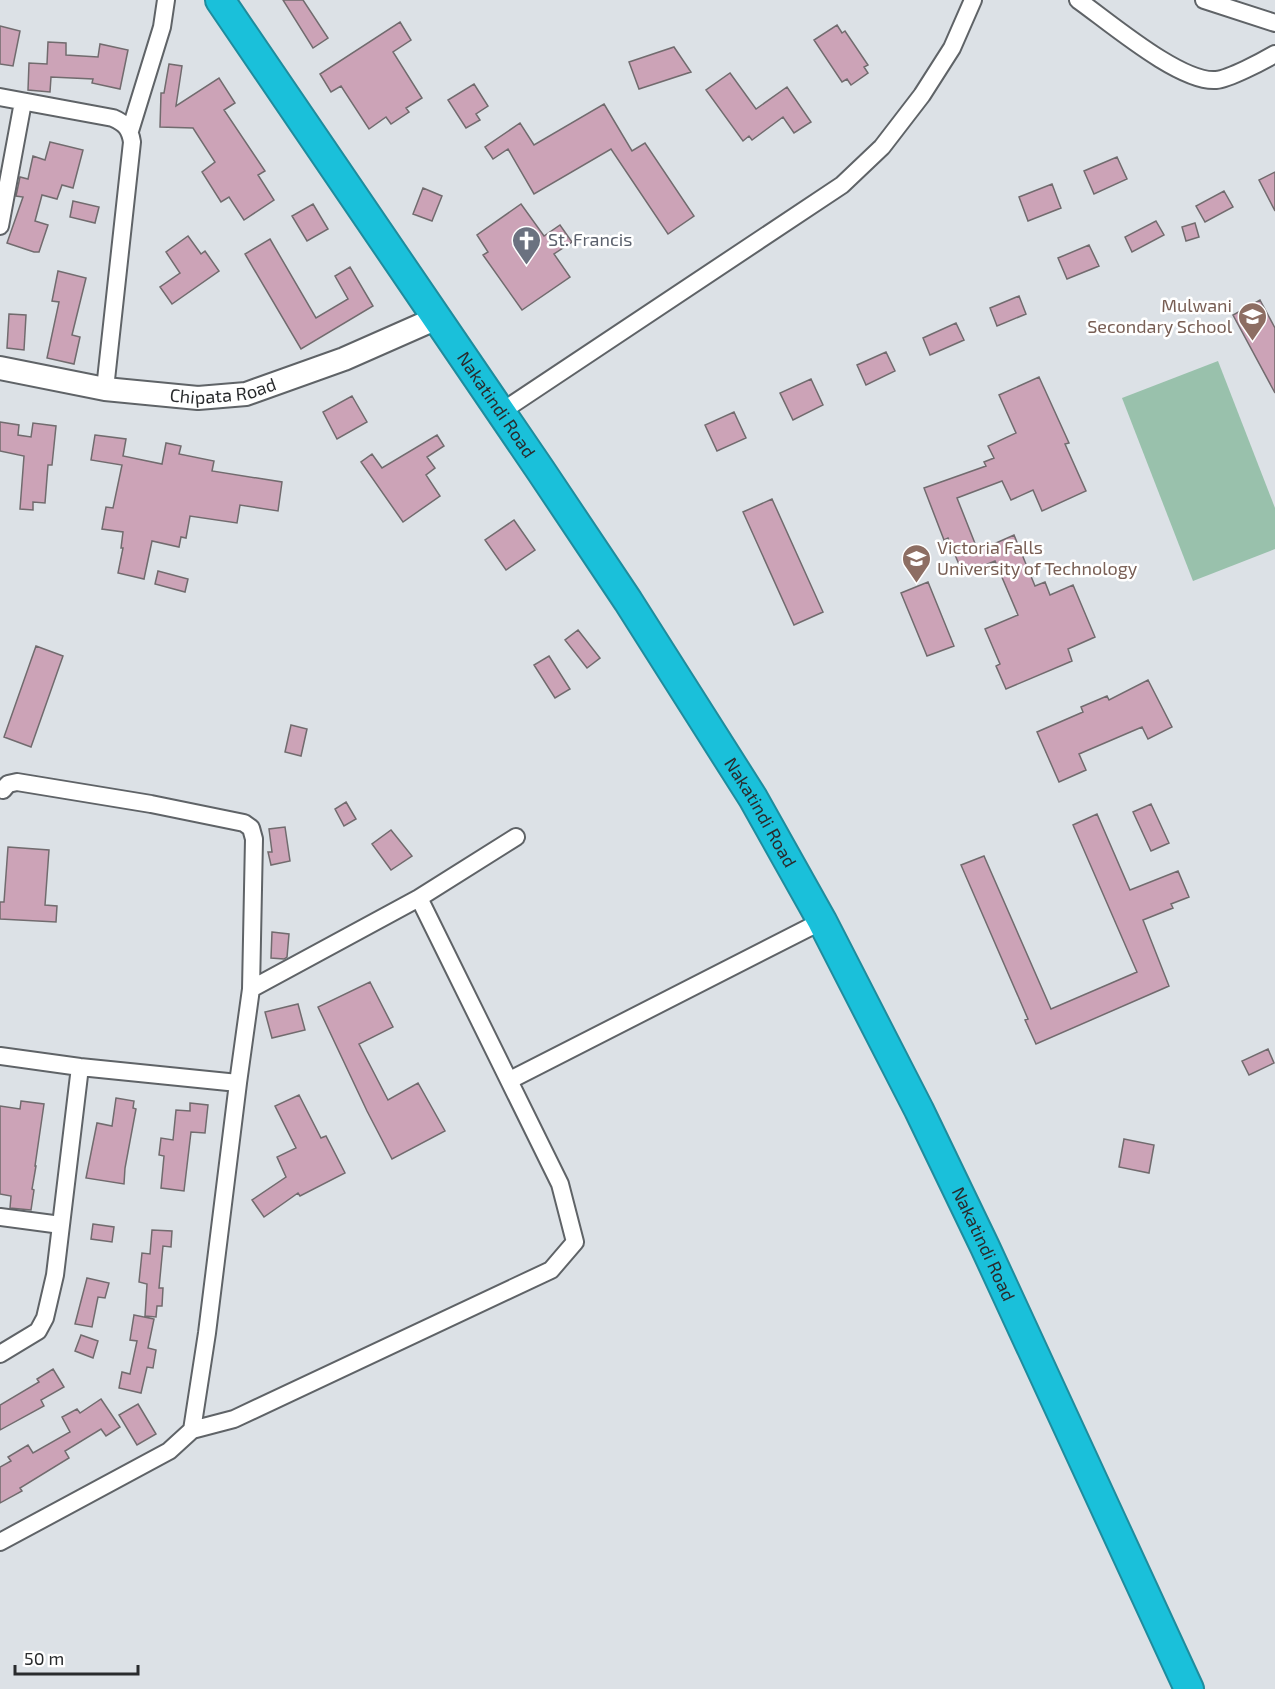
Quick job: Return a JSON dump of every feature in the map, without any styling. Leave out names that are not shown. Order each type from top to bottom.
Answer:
[{"type":"highway","name":"Nakatindi Road","points":[[220,0],[628,601],[734,768],[822,921],[985,1247],[1190,1689]]},
{"type":"street","points":[[105,389],[132,142],[130,131],[162,27],[166,0]]},
{"type":"street","points":[[501,412],[842,184],[882,147],[921,95],[952,48],[973,0]]},
{"type":"street","points":[[1078,0],[1155,55],[1196,77],[1217,80],[1275,54]]},
{"type":"street","points":[[1204,0],[1275,23]]},
{"type":"street","points":[[0,97],[113,118],[123,123],[130,131]]},
{"type":"street","points":[[0,226],[23,102]]},
{"type":"street","name":"Chipata Road","points":[[0,368],[105,389],[198,398],[246,394],[344,359],[437,318]]},
{"type":"street","points":[[3,790],[8,784],[17,782],[151,804],[244,823],[251,828],[254,838],[251,989],[207,1333],[192,1430]]},
{"type":"street","points":[[251,989],[419,898],[516,837]]},
{"type":"street","points":[[0,1542],[169,1451],[192,1430],[234,1419],[551,1270],[575,1242],[560,1184],[419,898]]},
{"type":"street","points":[[510,1080],[822,921]]},
{"type":"street","points":[[0,1056],[80,1067],[238,1083]]},
{"type":"street","points":[[0,1354],[38,1331],[45,1318],[55,1275],[80,1067]]},
{"type":"street","points":[[0,1217],[61,1225]]},
{"type":"green space","points":[[1218,361],[1275,508],[1275,549],[1193,581],[1122,398]]},
{"type":"building","points":[[283,0],[303,0],[328,38],[313,48]]},
{"type":"building","points":[[400,22],[411,40],[393,52],[422,98],[406,108],[409,112],[391,124],[386,117],[369,129],[341,86],[331,92],[320,74]]},
{"type":"building","points":[[837,25],[842,33],[845,31],[868,65],[864,67],[868,73],[851,85],[847,79],[842,82],[814,40]]},
{"type":"building","points":[[0,26],[20,31],[13,66],[0,64]]},
{"type":"building","points":[[48,42],[66,43],[66,55],[98,57],[100,44],[128,50],[120,89],[92,83],[93,79],[51,77],[50,92],[28,90],[29,63],[47,64]]},
{"type":"building","points":[[674,47],[691,72],[639,89],[629,62]]},
{"type":"building","points":[[169,64],[182,66],[176,106],[219,78],[235,103],[224,110],[265,171],[258,175],[274,200],[244,220],[229,197],[221,202],[202,172],[215,162],[193,128],[160,127],[161,93],[164,93]]},
{"type":"building","points":[[730,73],[756,109],[787,87],[811,122],[794,133],[783,117],[752,140],[749,136],[743,141],[706,90]]},
{"type":"building","points":[[474,84],[488,106],[476,114],[480,120],[466,128],[448,100]]},
{"type":"building","points":[[604,104],[632,151],[645,143],[694,216],[668,234],[611,149],[534,194],[508,149],[493,159],[485,147],[520,123],[534,145]]},
{"type":"building","points":[[50,142],[83,150],[73,188],[62,185],[57,199],[42,195],[35,221],[48,225],[39,252],[34,252],[7,243],[23,197],[16,196],[20,177],[28,179],[33,156],[45,160]]},
{"type":"building","points":[[1117,157],[1127,179],[1094,194],[1084,171]]},
{"type":"building","points":[[1275,172],[1275,211],[1259,180]]},
{"type":"building","points":[[1052,184],[1061,208],[1028,221],[1019,197]]},
{"type":"building","points":[[423,188],[442,196],[432,221],[413,214]]},
{"type":"building","points":[[1224,191],[1233,207],[1205,222],[1196,206]]},
{"type":"building","points":[[73,201],[99,207],[95,223],[70,217]]},
{"type":"building","points":[[313,204],[328,229],[307,241],[292,216]]},
{"type":"building","name":"St. Francis","points":[[521,204],[544,236],[560,225],[572,242],[554,254],[570,277],[522,310],[483,255],[488,252],[477,235]]},
{"type":"building","points":[[1156,221],[1164,235],[1132,252],[1125,237]]},
{"type":"building","points":[[1195,223],[1199,237],[1186,241],[1182,227]]},
{"type":"building","points":[[188,236],[201,254],[205,251],[219,271],[172,304],[160,287],[180,273],[166,252]]},
{"type":"building","points":[[270,239],[316,318],[348,299],[335,276],[350,267],[373,306],[301,349],[245,254]]},
{"type":"building","points":[[1089,245],[1099,266],[1067,279],[1058,258]]},
{"type":"building","points":[[58,271],[86,278],[72,335],[80,337],[74,364],[47,358],[59,302],[52,301]]},
{"type":"building","points":[[1019,296],[1026,314],[997,326],[990,308]]},
{"type":"building","points":[[1260,300],[1275,328],[1275,393],[1233,315]]},
{"type":"building","points":[[9,314],[26,315],[24,350],[7,348]]},
{"type":"building","points":[[956,323],[964,340],[930,355],[923,338]]},
{"type":"building","points":[[886,352],[895,371],[866,385],[857,365]]},
{"type":"building","points":[[1039,377],[1069,443],[1065,444],[1086,491],[1042,511],[1033,490],[1011,500],[1002,481],[957,498],[978,551],[1014,535],[1035,586],[1045,582],[1050,595],[1073,585],[1095,637],[1068,649],[1072,661],[1006,689],[996,666],[1000,664],[985,629],[1018,615],[995,561],[963,574],[948,538],[944,540],[924,488],[986,466],[984,462],[994,458],[988,446],[1016,433],[999,395]]},
{"type":"building","points":[[811,379],[823,405],[793,420],[780,393]]},
{"type":"building","points":[[352,396],[367,422],[337,439],[323,412]]},
{"type":"building","points":[[734,412],[746,438],[717,451],[705,425]]},
{"type":"building","points":[[0,422],[19,425],[18,435],[31,437],[33,423],[56,426],[52,465],[48,465],[45,503],[33,502],[33,510],[20,509],[24,456],[0,451]]},
{"type":"building","points":[[95,435],[126,439],[123,456],[162,464],[166,443],[181,446],[179,454],[214,461],[212,471],[282,482],[278,511],[240,505],[237,523],[190,516],[186,538],[181,537],[179,547],[152,541],[144,579],[118,573],[123,548],[121,548],[123,532],[102,529],[106,507],[113,508],[122,465],[91,460]]},
{"type":"building","points":[[437,435],[444,446],[427,457],[435,468],[426,475],[440,496],[403,522],[361,462],[372,454],[382,468]]},
{"type":"building","points":[[772,499],[823,612],[794,625],[743,512]]},
{"type":"building","points":[[514,520],[535,550],[506,570],[485,540]]},
{"type":"building","points":[[158,571],[188,579],[185,592],[155,584]]},
{"type":"building","points":[[928,582],[954,646],[927,656],[901,593]]},
{"type":"building","points":[[578,630],[600,658],[587,668],[565,640]]},
{"type":"building","points":[[36,646],[63,656],[31,747],[4,737]]},
{"type":"building","points":[[549,656],[570,689],[555,698],[534,665]]},
{"type":"building","points":[[1148,680],[1172,727],[1148,739],[1142,727],[1079,754],[1086,770],[1059,782],[1037,732],[1083,712],[1081,707],[1107,696],[1109,700]]},
{"type":"building","points":[[291,725],[307,729],[301,756],[285,752]]},
{"type":"building","points":[[346,802],[356,819],[344,826],[335,809]]},
{"type":"building","points":[[1151,804],[1169,843],[1151,851],[1133,812]]},
{"type":"building","points":[[1097,814],[1130,890],[1178,871],[1189,897],[1171,904],[1173,908],[1143,920],[1169,986],[1036,1044],[1025,1020],[1028,1019],[961,865],[984,856],[1051,1009],[1137,972],[1073,825]]},
{"type":"building","points":[[285,827],[290,861],[271,865],[268,852],[272,852],[269,829]]},
{"type":"building","points":[[391,830],[412,856],[391,870],[372,844]]},
{"type":"building","points":[[8,847],[49,850],[45,905],[57,906],[56,922],[0,919],[0,902],[4,902]]},
{"type":"building","points":[[272,932],[289,934],[287,957],[284,959],[271,958]]},
{"type":"building","points":[[370,982],[393,1027],[359,1044],[388,1100],[418,1083],[445,1131],[392,1159],[318,1007]]},
{"type":"building","points":[[298,1004],[305,1030],[272,1038],[265,1012]]},
{"type":"building","points":[[1268,1049],[1274,1063],[1249,1075],[1242,1061]]},
{"type":"building","points":[[299,1095],[321,1138],[326,1136],[345,1173],[300,1196],[298,1193],[264,1217],[252,1200],[286,1177],[277,1157],[296,1148],[275,1106]]},
{"type":"building","points":[[116,1098],[134,1101],[133,1108],[136,1109],[124,1184],[86,1178],[97,1123],[112,1126]]},
{"type":"building","points":[[21,1101],[44,1104],[31,1210],[10,1208],[11,1196],[0,1194],[0,1106],[20,1109]]},
{"type":"building","points":[[190,1103],[208,1105],[205,1133],[191,1132],[184,1191],[161,1188],[164,1156],[159,1155],[161,1138],[173,1140],[176,1110],[190,1111]]},
{"type":"building","points":[[1124,1139],[1154,1145],[1149,1173],[1119,1167]]},
{"type":"building","points":[[93,1224],[114,1227],[112,1242],[91,1239]]},
{"type":"building","points":[[152,1230],[172,1231],[171,1247],[163,1246],[159,1288],[163,1288],[162,1306],[157,1306],[156,1317],[145,1316],[147,1284],[139,1282],[142,1253],[150,1254]]},
{"type":"building","points":[[87,1278],[109,1283],[105,1298],[98,1297],[92,1327],[75,1324]]},
{"type":"building","points":[[134,1315],[154,1319],[148,1348],[156,1350],[153,1368],[147,1367],[141,1393],[119,1388],[122,1372],[130,1374],[137,1341],[130,1340]]},
{"type":"building","points":[[81,1335],[98,1341],[93,1358],[75,1351]]},
{"type":"building","points":[[53,1369],[64,1387],[41,1400],[44,1406],[0,1430],[0,1405],[39,1382],[37,1379]]},
{"type":"building","points":[[101,1399],[120,1427],[106,1436],[101,1429],[65,1451],[69,1458],[20,1488],[22,1491],[0,1503],[0,1467],[11,1461],[8,1457],[28,1445],[33,1453],[70,1432],[62,1417],[77,1409],[80,1413]]},
{"type":"building","points":[[138,1404],[156,1434],[137,1445],[119,1415]]},
{"type":"place","name":"St. Francis","points":[[527,266]]},
{"type":"place","name":"Mulwani Secondary School","points":[[1253,342]]},
{"type":"place","name":"Victoria Falls University of Technology","points":[[916,584]]}]
